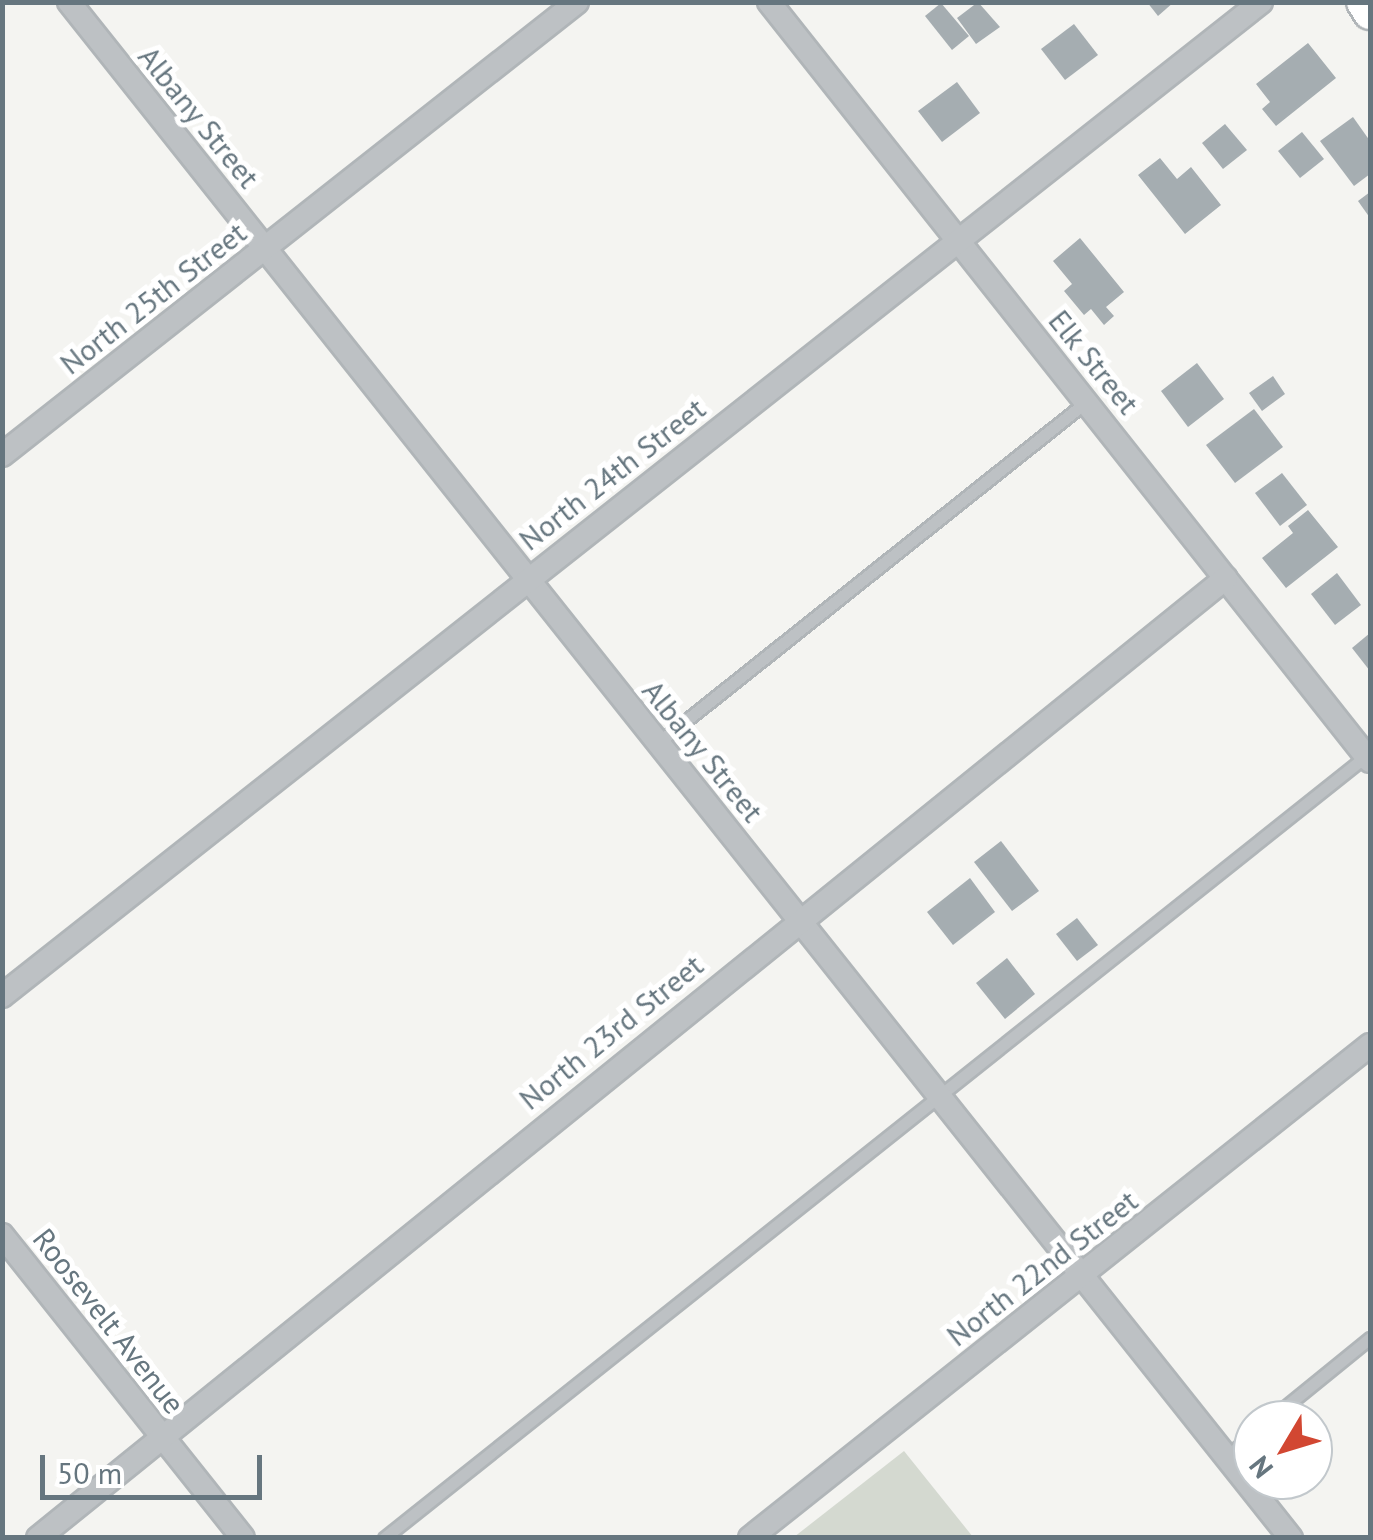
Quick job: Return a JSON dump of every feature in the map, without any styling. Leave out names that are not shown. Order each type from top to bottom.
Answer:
[{"type":"street","name":"Albany Street","points":[[69,2],[526,580],[942,1093],[1291,1538]]},
{"type":"street","name":"North 25th Street","points":[[2,456],[577,2]]},
{"type":"street","name":"Elk Street","points":[[768,2],[1368,758]]},
{"type":"street","name":"North 24th Street","points":[[2,996],[1261,2]]},
{"type":"street","points":[[1362,2],[1370,12]]},
{"type":"street","name":"North 23rd Street","points":[[38,1538],[798,918],[1226,578]]},
{"type":"street","name":"North 22nd Street","points":[[750,1538],[1370,1045]]},
{"type":"street","name":"Roosevelt Avenue","points":[[2,1235],[243,1538]]},
{"type":"lane","points":[[659,742],[1087,401]]},
{"type":"lane","points":[[384,1538],[1368,758]]},
{"type":"lane","points":[[1294,1400],[1370,1338]]},
{"type":"lane","points":[[1226,1457],[1233,1451]]},
{"type":"shaded area","points":[[904,1451],[973,1537],[794,1537]]},
{"type":"building","points":[[978,2],[1000,27],[976,44],[957,18]]},
{"type":"building","points":[[1147,2],[1174,2],[1158,16]]},
{"type":"building","points":[[941,3],[969,36],[952,50],[925,16]]},
{"type":"building","points":[[1074,24],[1098,55],[1065,80],[1041,49]]},
{"type":"building","points":[[1308,43],[1336,78],[1276,126],[1262,109],[1270,102],[1256,84]]},
{"type":"building","points":[[957,82],[980,113],[942,142],[918,111]]},
{"type":"building","points":[[1353,117],[1370,141],[1370,174],[1354,186],[1320,141]]},
{"type":"building","points":[[1225,124],[1247,150],[1223,169],[1202,143]]},
{"type":"building","points":[[1302,132],[1324,159],[1300,178],[1278,151]]},
{"type":"building","points":[[1160,158],[1177,179],[1191,167],[1221,205],[1185,234],[1138,175]]},
{"type":"building","points":[[1370,192],[1370,218],[1358,201]]},
{"type":"building","points":[[1080,238],[1124,292],[1106,307],[1114,316],[1104,325],[1091,309],[1084,315],[1064,291],[1072,284],[1053,261]]},
{"type":"building","points":[[1197,363],[1224,399],[1188,427],[1161,391]]},
{"type":"building","points":[[1273,376],[1285,394],[1262,411],[1249,393]]},
{"type":"building","points":[[1254,409],[1283,447],[1235,483],[1206,445]]},
{"type":"building","points":[[1282,473],[1307,505],[1280,526],[1255,493]]},
{"type":"building","points":[[1308,510],[1338,547],[1286,588],[1262,558],[1293,533],[1288,526]]},
{"type":"building","points":[[1337,573],[1361,605],[1335,625],[1311,594]]},
{"type":"building","points":[[1370,633],[1370,671],[1352,648]]},
{"type":"building","points":[[1001,841],[1039,891],[1012,911],[974,862]]},
{"type":"building","points":[[970,878],[995,912],[953,945],[927,912]]},
{"type":"building","points":[[1077,918],[1098,945],[1077,961],[1056,934]]},
{"type":"building","points":[[1007,958],[1035,994],[1005,1019],[976,983]]}]
